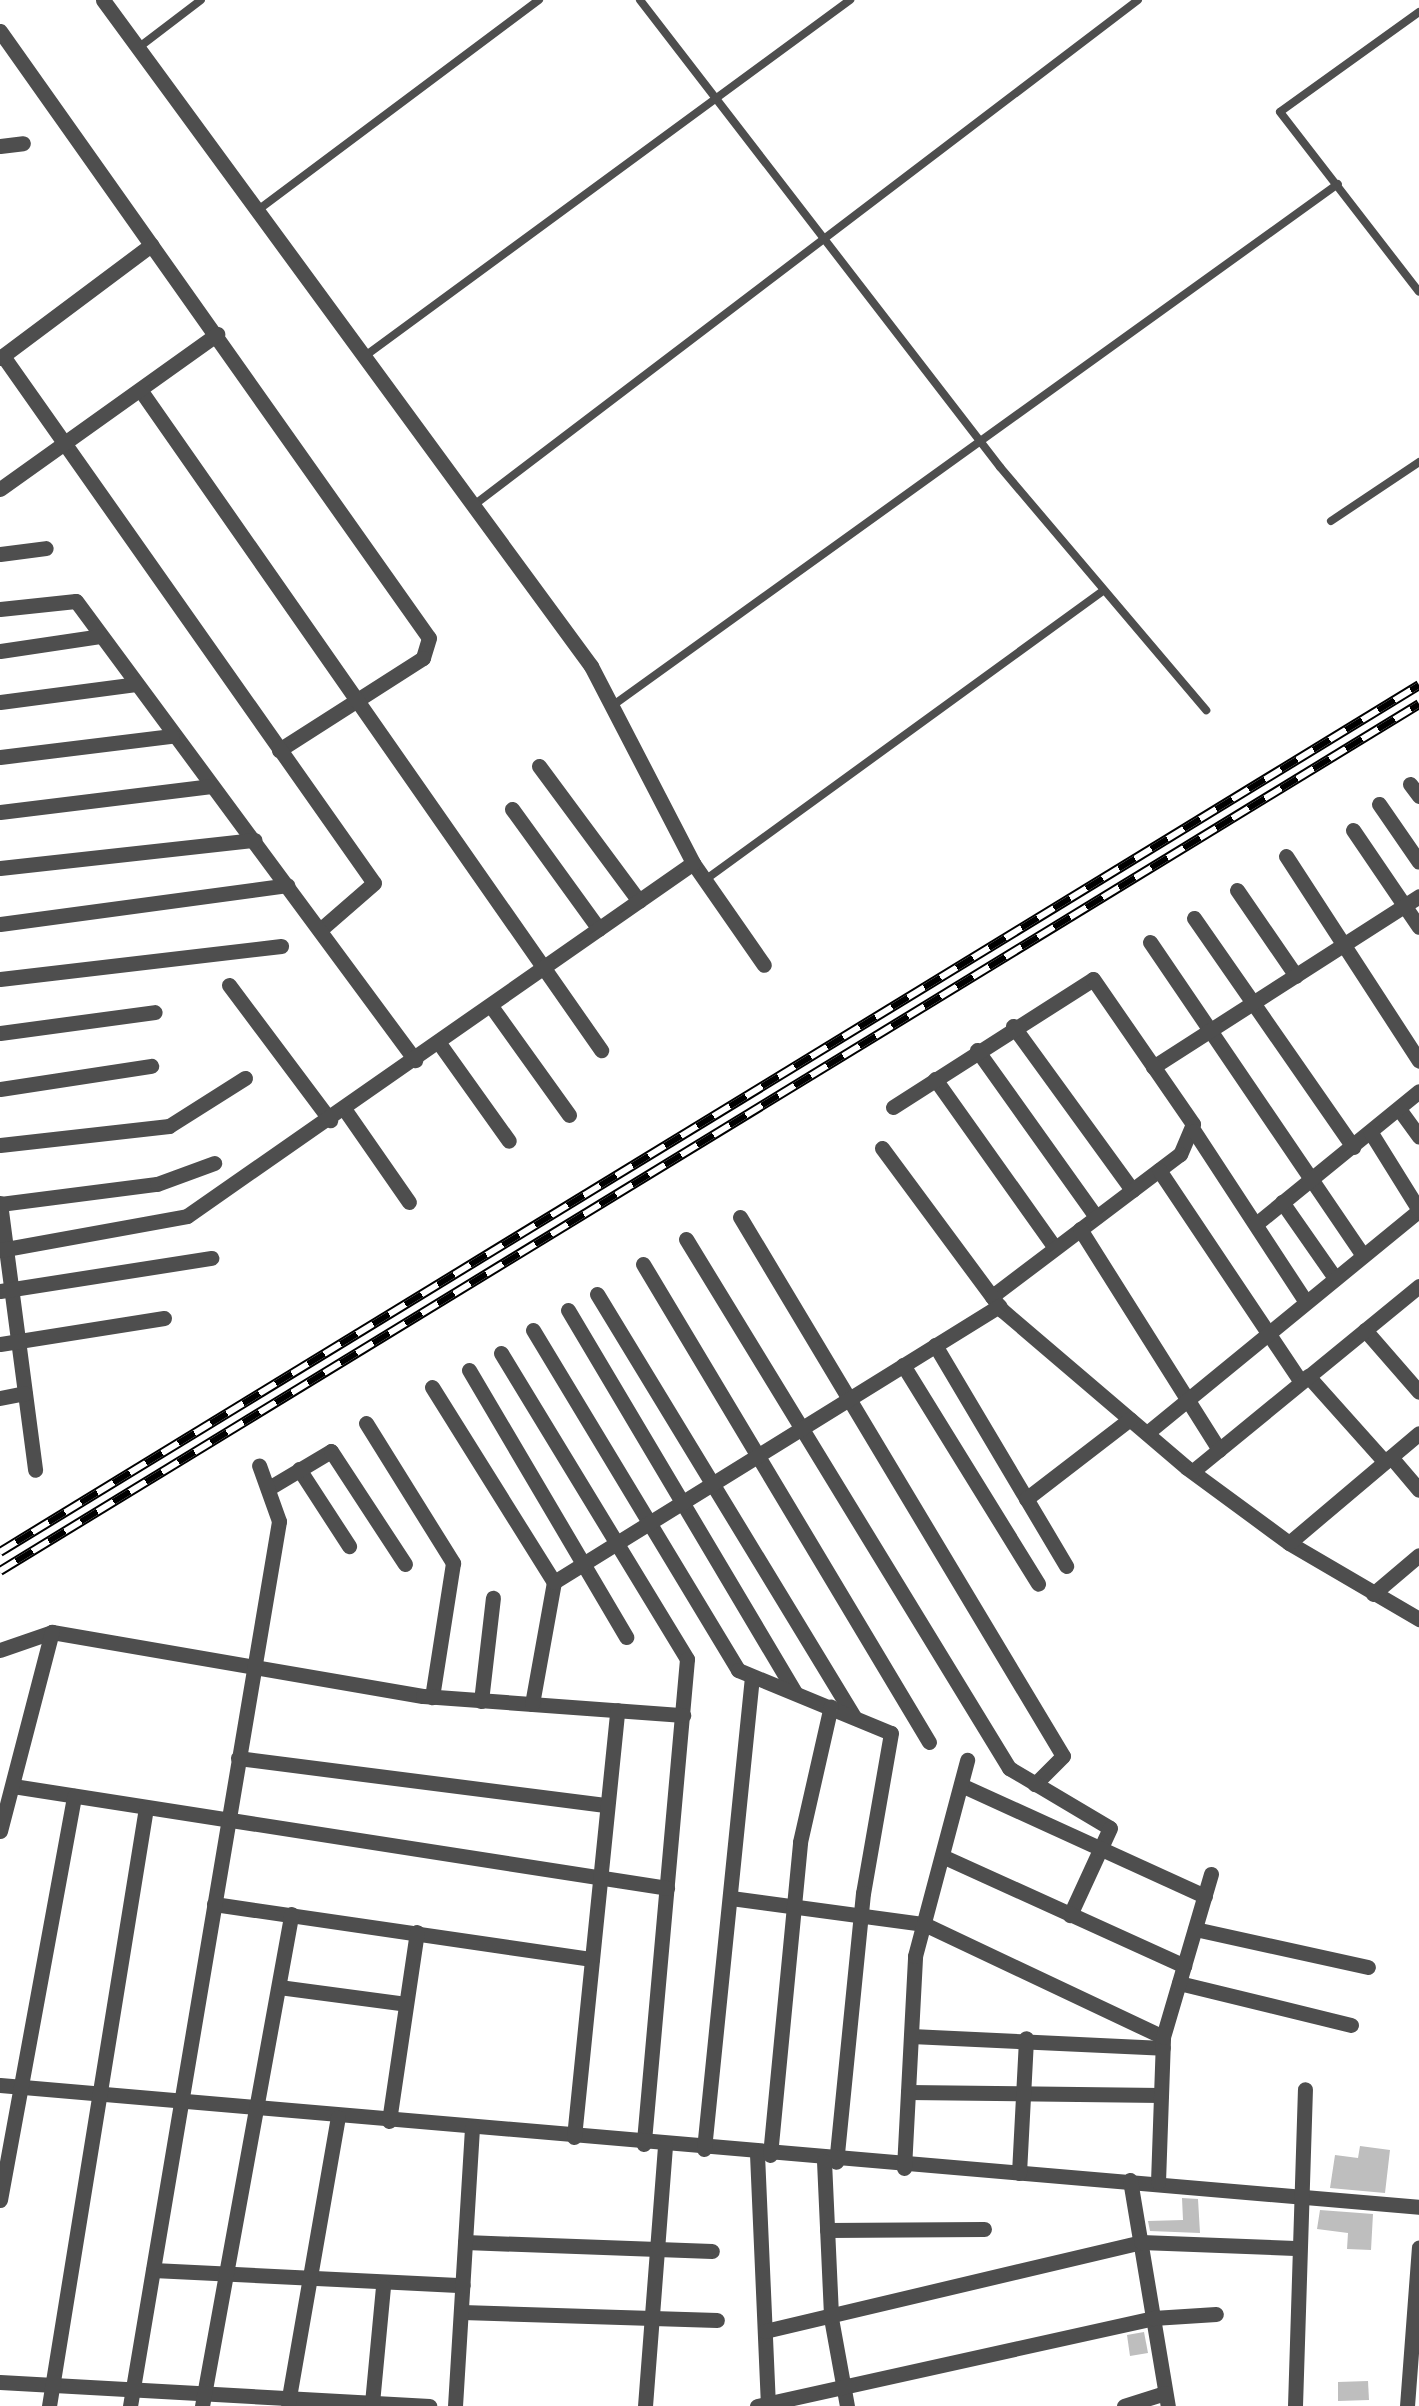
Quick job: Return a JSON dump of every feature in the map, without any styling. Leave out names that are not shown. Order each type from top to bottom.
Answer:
[{"type":"street","points":[[103,0],[474,505],[612,706],[694,863],[764,965]]},
{"type":"street","points":[[0,31],[218,334],[429,638],[422,658],[279,750]]},
{"type":"street","points":[[0,146],[23,143]]},
{"type":"street","points":[[151,246],[1,357],[70,445],[376,888],[320,930]]},
{"type":"street","points":[[0,489],[70,445],[218,334]]},
{"type":"street","points":[[141,391],[601,1050]]},
{"type":"street","points":[[0,554],[46,548]]},
{"type":"street","points":[[0,609],[73,600],[415,1060]]},
{"type":"street","points":[[0,651],[100,636]]},
{"type":"street","points":[[0,702],[136,684]]},
{"type":"street","points":[[0,757],[172,736]]},
{"type":"street","points":[[538,766],[640,901]]},
{"type":"street","points":[[0,812],[212,786]]},
{"type":"street","points":[[1379,804],[1419,862]]},
{"type":"street","points":[[512,809],[599,930]]},
{"type":"street","points":[[1353,830],[1419,927]]},
{"type":"street","points":[[0,868],[254,840]]},
{"type":"street","points":[[1286,856],[1347,944],[1419,1061]]},
{"type":"street","points":[[3,1250],[178,1220],[345,1110],[694,863]]},
{"type":"street","points":[[0,924],[288,885]]},
{"type":"street","points":[[1237,890],[1296,976]]},
{"type":"street","points":[[1154,1067],[1419,896]]},
{"type":"street","points":[[1194,918],[1353,1147]]},
{"type":"street","points":[[1150,942],[1363,1255]]},
{"type":"street","points":[[0,979],[281,946]]},
{"type":"street","points":[[893,1108],[1013,1026],[1092,979],[1154,1067],[1306,1302]]},
{"type":"street","points":[[229,985],[330,1120]]},
{"type":"street","points":[[491,1006],[569,1115]]},
{"type":"street","points":[[0,1032],[155,1012]]},
{"type":"street","points":[[1013,1026],[1132,1190]]},
{"type":"street","points":[[439,1043],[509,1140]]},
{"type":"street","points":[[978,1050],[1096,1217]]},
{"type":"street","points":[[0,1089],[150,1066]]},
{"type":"street","points":[[0,1146],[170,1126],[244,1078]]},
{"type":"street","points":[[935,1079],[1055,1248]]},
{"type":"street","points":[[1256,1224],[1419,1092]]},
{"type":"street","points":[[1399,1108],[1419,1137]]},
{"type":"street","points":[[345,1110],[409,1202]]},
{"type":"street","points":[[554,1582],[935,1345],[1159,1170],[1194,1131]]},
{"type":"street","points":[[1146,1433],[1419,1210],[1371,1134]]},
{"type":"street","points":[[882,1148],[995,1301],[1193,1471],[1289,1543],[1419,1620]]},
{"type":"street","points":[[35,1470],[18,1341],[6,1290],[0,1203],[156,1184],[214,1163]]},
{"type":"street","points":[[1159,1170],[1268,1333],[1305,1379],[1419,1490]]},
{"type":"street","points":[[1282,1202],[1335,1278]]},
{"type":"street","points":[[740,1218],[1063,1756],[1035,1784]]},
{"type":"street","points":[[1080,1229],[1218,1450]]},
{"type":"street","points":[[686,1239],[804,1426],[1009,1768],[1110,1828],[1070,1915]]},
{"type":"street","points":[[6,1290],[211,1258]]},
{"type":"street","points":[[643,1264],[929,1742]]},
{"type":"street","points":[[1193,1471],[1419,1286]]},
{"type":"street","points":[[597,1294],[716,1482],[854,1716]]},
{"type":"street","points":[[568,1310],[795,1692]]},
{"type":"street","points":[[0,1344],[164,1318]]},
{"type":"street","points":[[533,1330],[734,1666],[752,1679],[831,1706],[892,1736],[861,1910],[830,2161],[827,2230],[831,2318],[846,2406]]},
{"type":"street","points":[[1365,1330],[1419,1392]]},
{"type":"street","points":[[935,1345],[1066,1566]]},
{"type":"street","points":[[501,1352],[687,1659],[644,2144]]},
{"type":"street","points":[[902,1366],[1038,1584]]},
{"type":"street","points":[[468,1370],[626,1637]]},
{"type":"street","points":[[432,1387],[554,1582],[532,1704]]},
{"type":"street","points":[[0,1398],[25,1394]]},
{"type":"street","points":[[1026,1499],[1130,1419]]},
{"type":"street","points":[[366,1423],[453,1563],[432,1697]]},
{"type":"street","points":[[1289,1543],[1419,1433]]},
{"type":"street","points":[[269,1488],[331,1451],[405,1564]]},
{"type":"street","points":[[130,2406],[279,1521],[258,1465]]},
{"type":"street","points":[[298,1469],[349,1546]]},
{"type":"street","points":[[1373,1594],[1419,1555]]},
{"type":"street","points":[[481,1701],[493,1598]]},
{"type":"street","points":[[0,1650],[52,1632],[432,1697],[684,1715]]},
{"type":"street","points":[[0,1831],[52,1632]]},
{"type":"street","points":[[704,2149],[752,1679]]},
{"type":"street","points":[[831,1706],[794,1906],[764,2154],[763,2405],[1154,2318],[1216,2314]]},
{"type":"street","points":[[574,2138],[617,1710]]},
{"type":"street","points":[[238,1758],[608,1805]]},
{"type":"street","points":[[904,2168],[911,2036],[924,1924],[967,1760]]},
{"type":"street","points":[[961,1784],[1205,1896]]},
{"type":"street","points":[[13,1786],[228,1822],[601,1872],[666,1888]]},
{"type":"street","points":[[0,2200],[74,1796]]},
{"type":"street","points":[[50,2406],[104,2096],[146,1808]]},
{"type":"street","points":[[942,1856],[1070,1915],[1182,1974],[1351,2024]]},
{"type":"street","points":[[1158,2182],[1163,2042],[1211,1874]]},
{"type":"street","points":[[731,1898],[861,1910],[924,1924],[1163,2042]]},
{"type":"street","points":[[214,1904],[592,1958]]},
{"type":"street","points":[[203,2399],[252,2108],[291,1914]]},
{"type":"street","points":[[1195,1929],[1368,1967]]},
{"type":"street","points":[[389,2121],[418,1932]]},
{"type":"street","points":[[278,1987],[406,2004]]},
{"type":"street","points":[[911,2036],[1163,2042]]},
{"type":"street","points":[[1019,2173],[1026,2038]]},
{"type":"street","points":[[0,2085],[904,2168],[1295,2190],[1419,2207]]},
{"type":"street","points":[[1295,2406],[1295,2190],[1305,2089]]},
{"type":"street","points":[[908,2092],[1161,2095]]},
{"type":"street","points":[[288,2402],[338,2116]]},
{"type":"street","points":[[456,2406],[472,2128]]},
{"type":"street","points":[[646,2406],[664,2145]]},
{"type":"street","points":[[1124,2406],[1166,2400],[1130,2180]]},
{"type":"street","points":[[827,2230],[984,2230]]},
{"type":"street","points":[[466,2242],[712,2251]]},
{"type":"street","points":[[765,2332],[1141,2242],[1295,2248]]},
{"type":"street","points":[[1407,2406],[1419,2247]]},
{"type":"street","points":[[153,2270],[383,2286],[463,2285]]},
{"type":"street","points":[[372,2402],[383,2286]]},
{"type":"street","points":[[462,2312],[717,2320]]},
{"type":"street","points":[[0,2382],[132,2388],[203,2399],[429,2406]]},
{"type":"lane","points":[[138,48],[201,0]]},
{"type":"lane","points":[[257,211],[539,0]]},
{"type":"lane","points":[[640,0],[979,440],[1206,710]]},
{"type":"lane","points":[[365,356],[850,0]]},
{"type":"lane","points":[[474,505],[1138,0]]},
{"type":"lane","points":[[1419,12],[1280,112],[1419,292]]},
{"type":"lane","points":[[612,706],[1338,184]]},
{"type":"lane","points":[[1330,520],[1419,462]]},
{"type":"lane","points":[[705,880],[1104,590]]},
{"type":"building","points":[[1360,2146],[1390,2150],[1385,2193],[1330,2188],[1335,2155],[1358,2158]]},
{"type":"building","points":[[1182,2198],[1198,2199],[1200,2233],[1150,2231],[1148,2221],[1183,2220]]},
{"type":"building","points":[[1320,2210],[1373,2214],[1371,2250],[1347,2249],[1348,2233],[1317,2229]]},
{"type":"building","points":[[1144,2332],[1148,2353],[1130,2356],[1127,2335]]},
{"type":"building","points":[[1368,2381],[1369,2400],[1338,2401],[1338,2382]]},
{"type":"railway","points":[[0,1552],[1419,685]]},
{"type":"railway","points":[[0,1571],[1419,704]]}]
